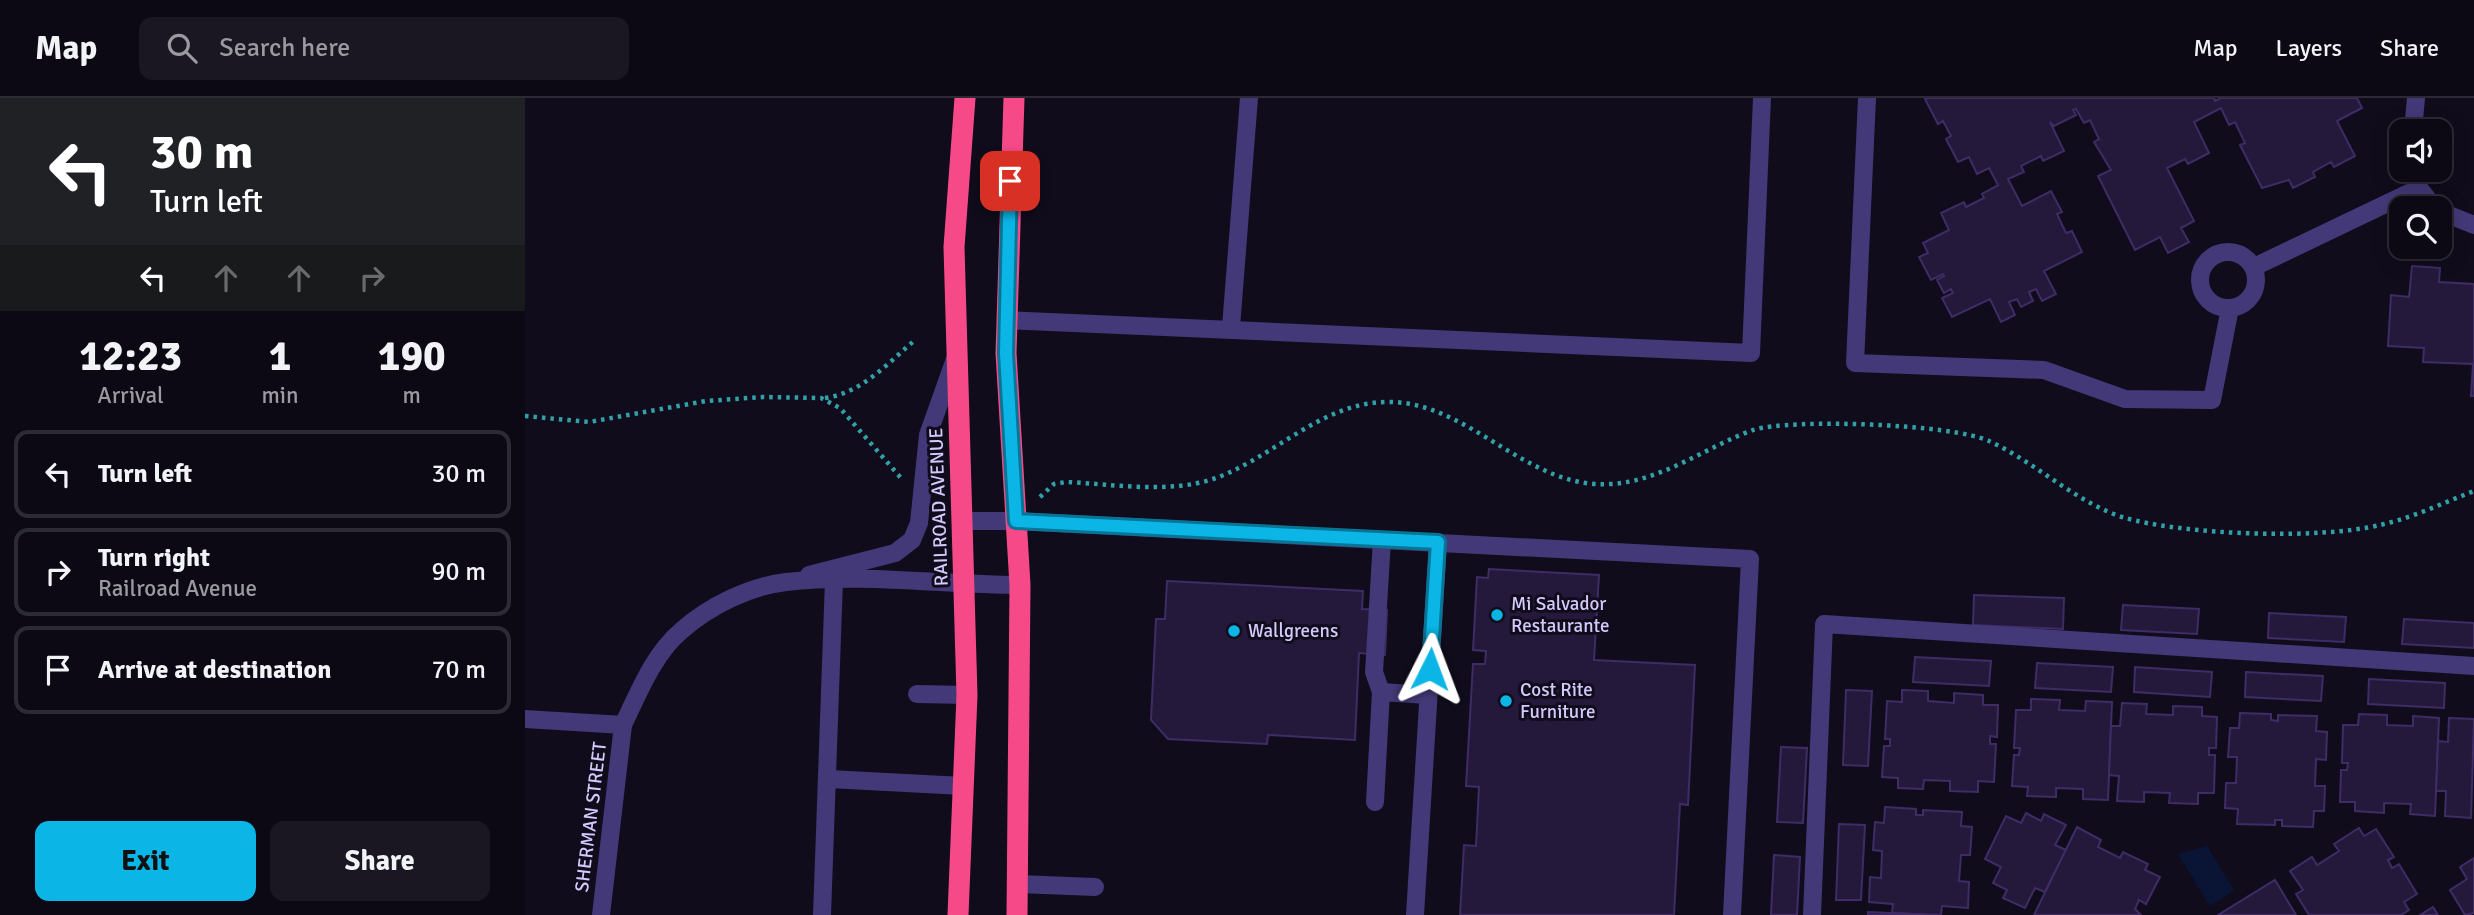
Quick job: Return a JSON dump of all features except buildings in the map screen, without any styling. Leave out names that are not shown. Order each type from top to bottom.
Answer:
[{"type":"highway","name":"RAILROAD AVENUE","points":[[958,915],[967,695],[954,247],[965,98]]},
{"type":"highway","points":[[1014,98],[1006,320],[1007,395],[1020,585],[1017,915]]},
{"type":"street","points":[[1231,327],[1249,98]]},
{"type":"street","points":[[1006,320],[1231,327],[1751,353],[1762,98]]},
{"type":"street","points":[[1867,98],[1855,363],[2044,370],[2125,399],[2212,400],[2230,308]]},
{"type":"street","points":[[2414,119],[2416,98]]},
{"type":"street","points":[[2417,182],[2425,196]]},
{"type":"street","points":[[2254,267],[2419,188]]},
{"type":"street","points":[[2452,216],[2474,225]]},
{"type":"street","points":[[2227,251],[2247,258],[2254,267],[2256,278],[2249,298],[2230,308],[2210,301],[2200,281],[2201,270],[2216,254],[2227,251]]},
{"type":"street","points":[[784,582],[895,553],[912,540],[921,505],[929,435],[956,356]]},
{"type":"street","points":[[964,521],[1016,521],[1750,559],[1732,915]]},
{"type":"street","points":[[1375,802],[1381,692],[1374,672],[1382,540]]},
{"type":"street","points":[[1415,915],[1438,542]]},
{"type":"street","points":[[784,582],[834,580],[1020,585]]},
{"type":"street","points":[[822,915],[829,779],[834,580]]},
{"type":"street","name":"SHERMAN STREET","points":[[601,915],[623,725],[650,669],[680,631],[721,602],[784,582]]},
{"type":"street","points":[[1812,915],[1823,624],[2474,666]]},
{"type":"street","points":[[1381,692],[1428,695]]},
{"type":"street","points":[[918,694],[967,695]]},
{"type":"street","points":[[525,719],[623,725]]},
{"type":"street","points":[[829,779],[963,786]]},
{"type":"street","points":[[1018,884],[1095,887]]},
{"type":"path","points":[[525,416],[589,422],[706,401],[763,397],[821,398],[848,393],[915,340]]},
{"type":"path","points":[[821,398],[840,408],[908,486],[906,504],[921,505]]},
{"type":"path","points":[[1014,499],[1039,497],[1054,484],[1066,482],[1160,485],[1214,478],[1333,415],[1357,406],[1387,402],[1439,414],[1538,468],[1593,484],[1641,479],[1753,430],[1769,425],[1802,423],[1971,434],[2008,451],[2096,505],[2119,516],[2179,528],[2306,533],[2357,530],[2382,525],[2474,491]]},
{"type":"water","points":[[2207,846],[2234,890],[2210,906],[2178,854]]},
{"type":"place","name":"Mi Salvador Restaurante","points":[[1497,615]]},
{"type":"place","name":"Wallgreens","points":[[1234,631]]},
{"type":"place","name":"Cost Rite Furniture","points":[[1506,701]]},
{"type":"route","points":[[1010,181],[1006,353],[1016,521],[1438,542],[1430,669]]}]
